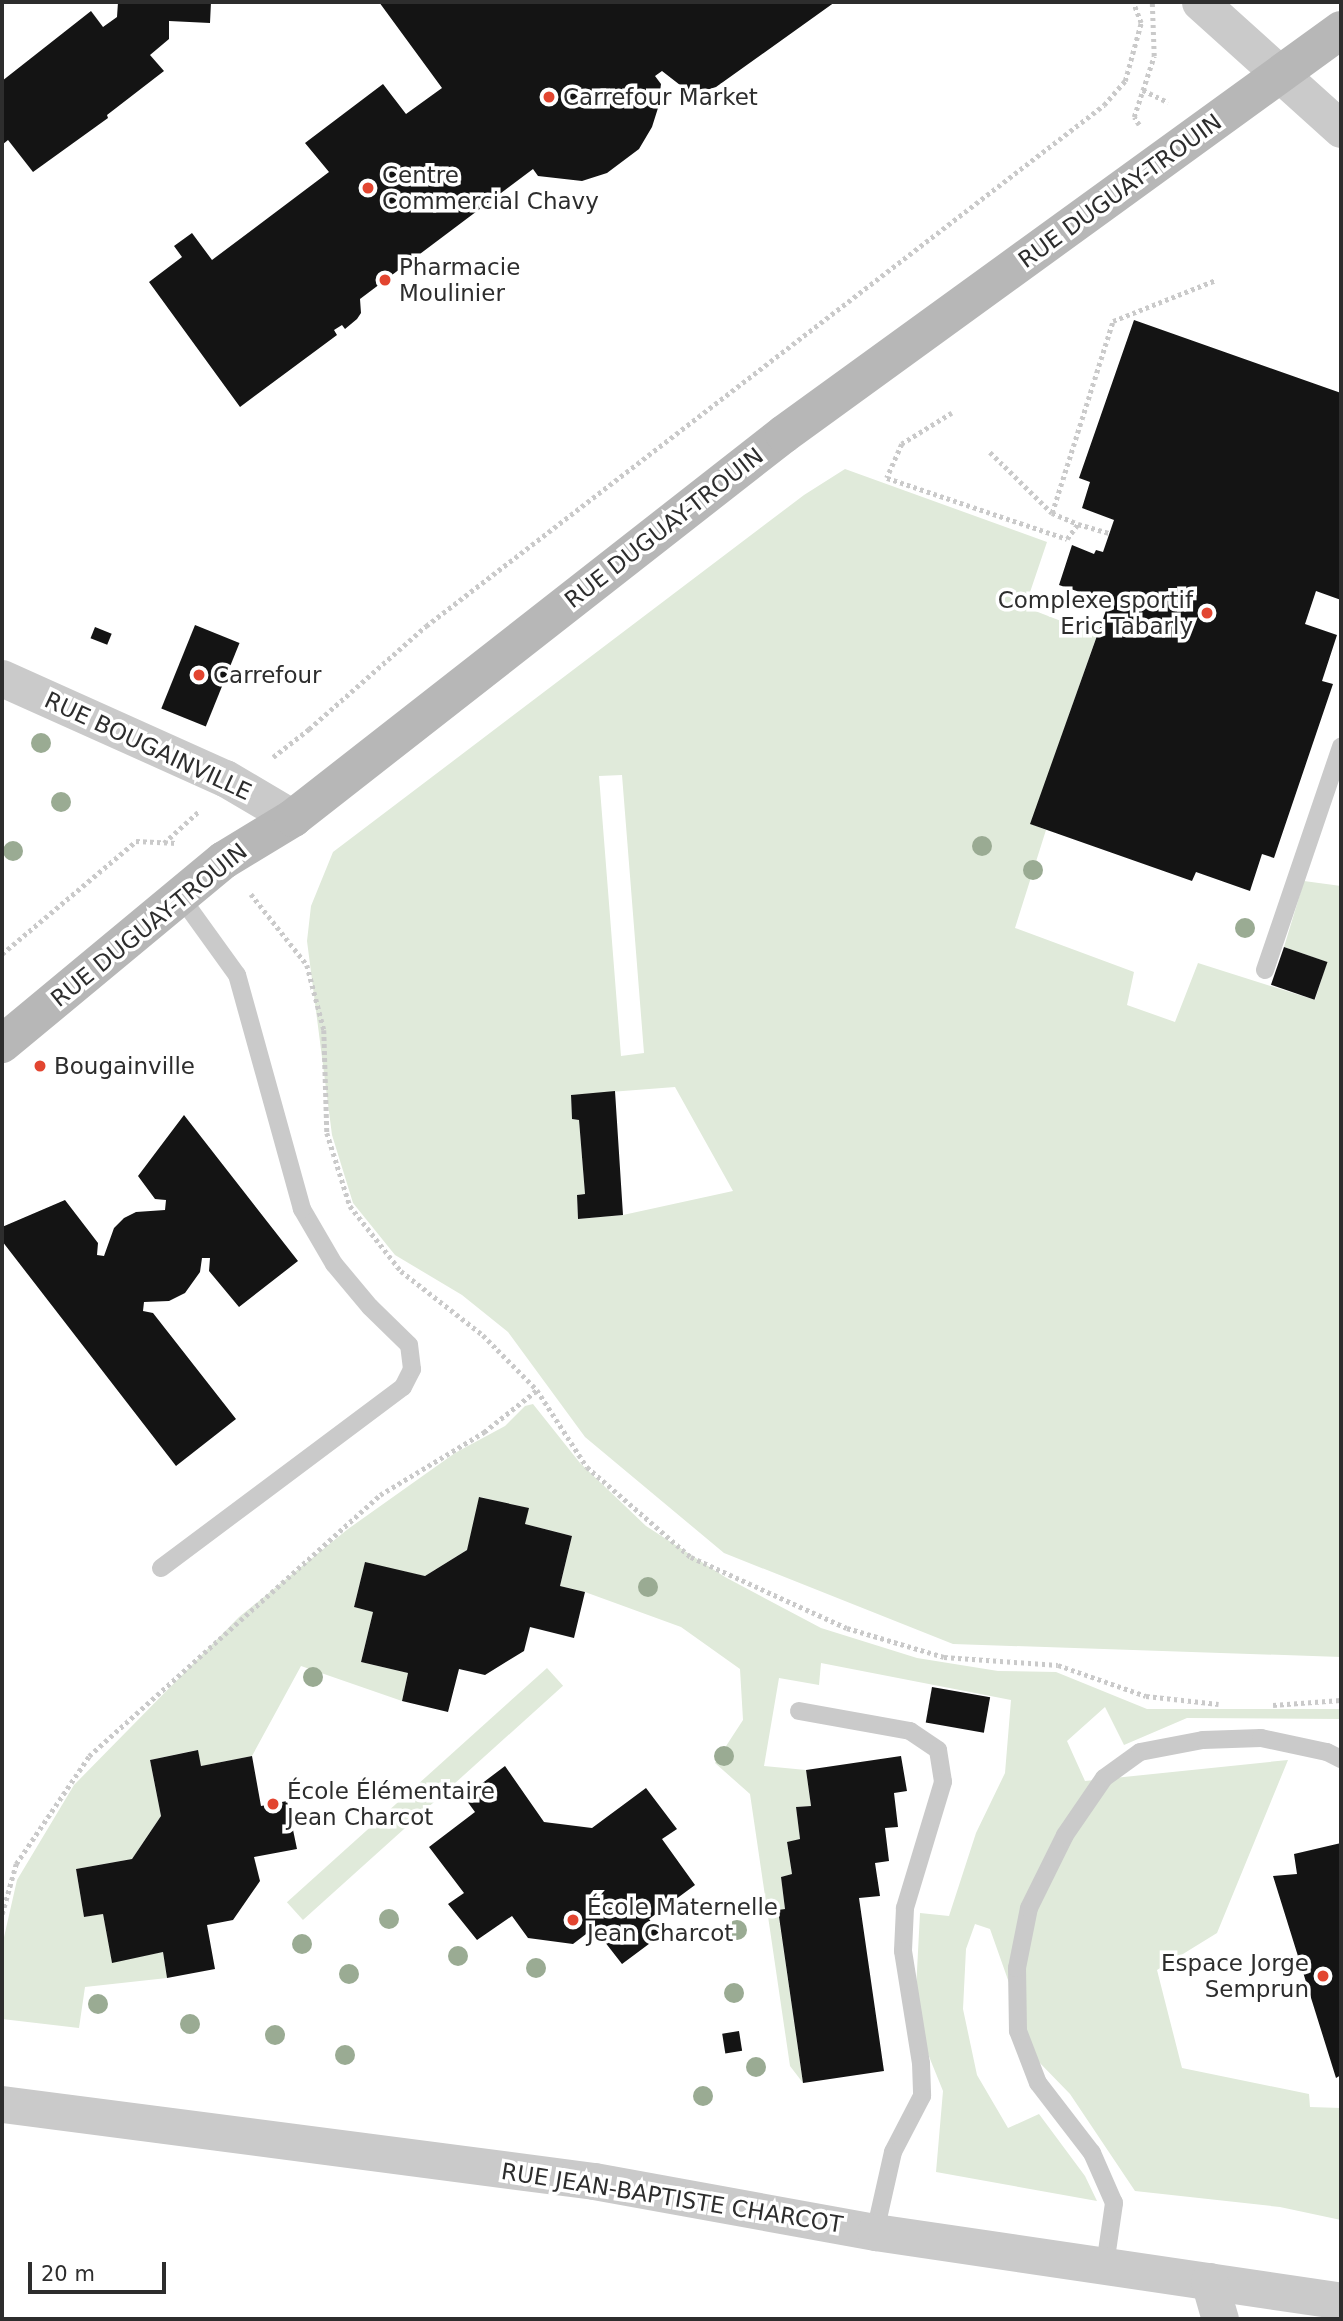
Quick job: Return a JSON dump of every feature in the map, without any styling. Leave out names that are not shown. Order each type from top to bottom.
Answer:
[{"type":"main road","name":"RUE DUGUAY-TROUIN","points":[[2,1044],[223,860],[293,818],[784,434],[1341,30]]},
{"type":"street","points":[[1200,2],[1341,129]]},
{"type":"street","name":"RUE BOUGAINVILLE","points":[[2,678],[225,778],[293,818]]},
{"type":"street","name":"RUE JEAN-BAPTISTE CHARCOT","points":[[2,2104],[594,2181],[875,2232],[1341,2301]]},
{"type":"street","points":[[1209,2281],[1220,2319]]},
{"type":"lane","points":[[1265,970],[1341,747]]},
{"type":"lane","points":[[162,1568],[403,1387],[412,1369],[409,1345],[370,1307],[334,1264],[302,1209],[237,975],[180,896]]},
{"type":"lane","points":[[799,1711],[910,1731],[938,1750],[943,1782],[905,1908],[903,1951],[921,2063],[922,2096],[893,2152],[875,2232]]},
{"type":"lane","points":[[1104,2265],[1114,2203],[1092,2153],[1038,2083],[1018,2031],[1017,1968],[1029,1908],[1065,1835],[1104,1778],[1140,1752],[1203,1740],[1261,1738],[1327,1752],[1341,1759]]},
{"type":"path","points":[[268,761],[309,729],[426,626],[1104,105],[1125,81],[1141,23],[1133,2]]},
{"type":"path","points":[[1134,117],[1154,56],[1152,2]]},
{"type":"path","points":[[1052,513],[1113,321],[1216,280]]},
{"type":"path","points":[[952,413],[902,444],[887,478],[1067,539],[1078,524]]},
{"type":"path","points":[[990,452],[1052,513],[1109,533]]},
{"type":"path","points":[[164,842],[204,805]]},
{"type":"path","points":[[2,954],[136,841],[204,844],[223,860],[307,965],[324,1030],[327,1133],[349,1206],[401,1271],[483,1335],[537,1390],[587,1468],[691,1557],[847,1628],[944,1657],[1058,1665],[1146,1696],[1221,1704]]},
{"type":"path","points":[[2,1914],[16,1864],[89,1756],[380,1495],[484,1432],[537,1390]]},
{"type":"path","points":[[1259,1705],[1341,1700]]},
{"type":"green space","points":[[845,469],[1047,542],[1025,607],[1097,635],[1031,824],[1046,830],[1015,928],[1134,972],[1127,1005],[1175,1022],[1198,963],[1315,1000],[1327,962],[1284,947],[1304,881],[1341,886],[1341,1657],[953,1644],[724,1553],[585,1437],[508,1332],[462,1295],[395,1255],[353,1203],[332,1135],[307,941],[311,906],[333,852],[804,495]],"holes":[[[622,775],[644,1053],[621,1056],[599,776]],[[675,1087],[733,1191],[623,1215],[578,1219],[577,1195],[585,1194],[579,1120],[572,1119],[571,1095]]]},
{"type":"green space","points":[[533,1404],[580,1463],[646,1526],[725,1577],[821,1628],[917,1658],[998,1671],[1056,1672],[1147,1709],[1341,1709],[1341,1719],[1187,1718],[1124,1745],[1105,1707],[1067,1741],[1085,1781],[1288,1760],[1217,1933],[1157,1970],[1182,2068],[1309,2094],[1310,2107],[1341,2108],[1341,2220],[1280,2207],[1135,2191],[1070,2094],[1036,2059],[990,1929],[975,1924],[966,1949],[963,2009],[977,2075],[1008,2128],[1039,2114],[1085,2176],[1097,2201],[936,2172],[943,2091],[926,2049],[916,1990],[920,1913],[949,1916],[976,1833],[1005,1773],[1011,1700],[821,1663],[819,1685],[779,1678],[764,1766],[806,1770],[811,1806],[796,1807],[800,1839],[787,1843],[792,1874],[781,1877],[785,1909],[778,1911],[803,2083],[790,2066],[750,1794],[715,1763],[743,1720],[740,1669],[681,1627],[585,1592],[560,1586],[572,1536],[525,1524],[528,1508],[480,1497],[467,1550],[425,1576],[365,1563],[354,1607],[373,1612],[361,1662],[408,1673],[402,1701],[301,1666],[252,1756],[201,1766],[197,1750],[150,1760],[161,1816],[132,1859],[76,1869],[84,1917],[103,1914],[112,1962],[163,1952],[167,1978],[85,1987],[79,2028],[2,2019],[2,1946],[17,1880],[74,1785],[239,1617],[348,1529],[455,1453],[505,1426],[525,1406]]},
{"type":"green space","points":[[547,1668],[563,1686],[303,1920],[287,1902]]},
{"type":"building","points":[[118,2],[211,2],[210,23],[169,21],[169,39],[150,55],[164,71],[107,115],[108,118],[33,172],[8,140],[2,145],[2,81],[91,11],[103,27],[117,17]]},
{"type":"building","points":[[379,2],[835,2],[716,87],[689,92],[662,71],[655,76],[661,84],[658,108],[652,127],[639,149],[607,173],[582,181],[538,176],[533,169],[360,299],[361,313],[357,319],[345,329],[342,325],[334,330],[337,335],[240,407],[149,282],[182,257],[174,246],[192,233],[212,260],[329,172],[305,143],[383,84],[406,114],[442,88]]},
{"type":"building","name":"Complexe sportif Eric Tabarly","points":[[1134,320],[1341,393],[1341,600],[1316,591],[1305,624],[1337,635],[1322,681],[1333,684],[1274,858],[1262,854],[1250,891],[1196,872],[1192,881],[1030,824],[1109,602],[1059,585],[1072,545],[1094,554],[1096,550],[1103,552],[1114,520],[1082,508],[1090,482],[1079,478]]},
{"type":"building","name":"Carrefour","points":[[195,625],[240,643],[206,726],[161,708]]},
{"type":"building","points":[[95,627],[112,634],[107,645],[91,638]]},
{"type":"building","points":[[1284,947],[1327,962],[1314,1000],[1271,985]]},
{"type":"building","points":[[615,1091],[623,1215],[578,1219],[577,1195],[585,1194],[579,1120],[572,1119],[571,1095]]},
{"type":"building","points":[[184,1115],[298,1261],[239,1307],[209,1271],[210,1258],[202,1258],[200,1272],[185,1293],[169,1301],[144,1302],[143,1311],[153,1313],[236,1419],[176,1466],[2,1241],[2,1227],[65,1200],[98,1243],[97,1255],[104,1256],[114,1228],[124,1218],[136,1212],[165,1210],[166,1200],[155,1199],[138,1176]]},
{"type":"building","points":[[479,1497],[529,1508],[525,1524],[572,1536],[560,1586],[585,1592],[574,1638],[530,1627],[524,1651],[485,1675],[459,1669],[448,1712],[402,1701],[408,1673],[361,1662],[373,1612],[354,1607],[365,1562],[425,1576],[467,1550]]},
{"type":"building","points":[[932,1687],[990,1697],[984,1733],[926,1722]]},
{"type":"building","points":[[198,1750],[201,1766],[252,1756],[261,1806],[287,1801],[297,1849],[254,1857],[260,1881],[233,1920],[207,1925],[215,1969],[167,1978],[163,1952],[112,1963],[103,1914],[84,1917],[76,1869],[132,1859],[161,1816],[150,1760]]},
{"type":"building","points":[[901,1756],[907,1791],[894,1793],[898,1827],[885,1828],[889,1861],[875,1863],[880,1896],[859,1898],[884,2071],[803,2083],[778,1910],[785,1909],[781,1877],[792,1874],[787,1842],[800,1839],[796,1807],[811,1806],[806,1770]]},
{"type":"building","points":[[505,1766],[544,1822],[592,1828],[646,1788],[677,1829],[662,1839],[695,1885],[649,1919],[661,1935],[622,1964],[594,1928],[573,1944],[528,1938],[512,1916],[477,1940],[448,1904],[464,1893],[429,1847],[475,1812],[464,1797]]},
{"type":"building","name":"Espace Jorge Semprun","points":[[1341,1843],[1341,2075],[1336,2078],[1273,1876],[1297,1874],[1294,1854]]},
{"type":"building","points":[[739,2031],[742,2051],[725,2053],[722,2034]]},
{"type":"place","name":"Carrefour Market","points":[[549,97]]},
{"type":"place","name":"Centre Commercial Chavy","points":[[368,188]]},
{"type":"place","name":"Pharmacie Moulinier","points":[[385,280]]},
{"type":"place","name":"Complexe sportif Eric Tabarly","points":[[1207,613]]},
{"type":"place","name":"Carrefour","points":[[199,675]]},
{"type":"place","name":"Bougainville","points":[[40,1066]]},
{"type":"place","name":"École Élémentaire Jean Charcot","points":[[273,1804]]},
{"type":"place","name":"École Maternelle Jean Charcot","points":[[573,1920]]},
{"type":"place","name":"Espace Jorge Semprun","points":[[1323,1976]]}]
